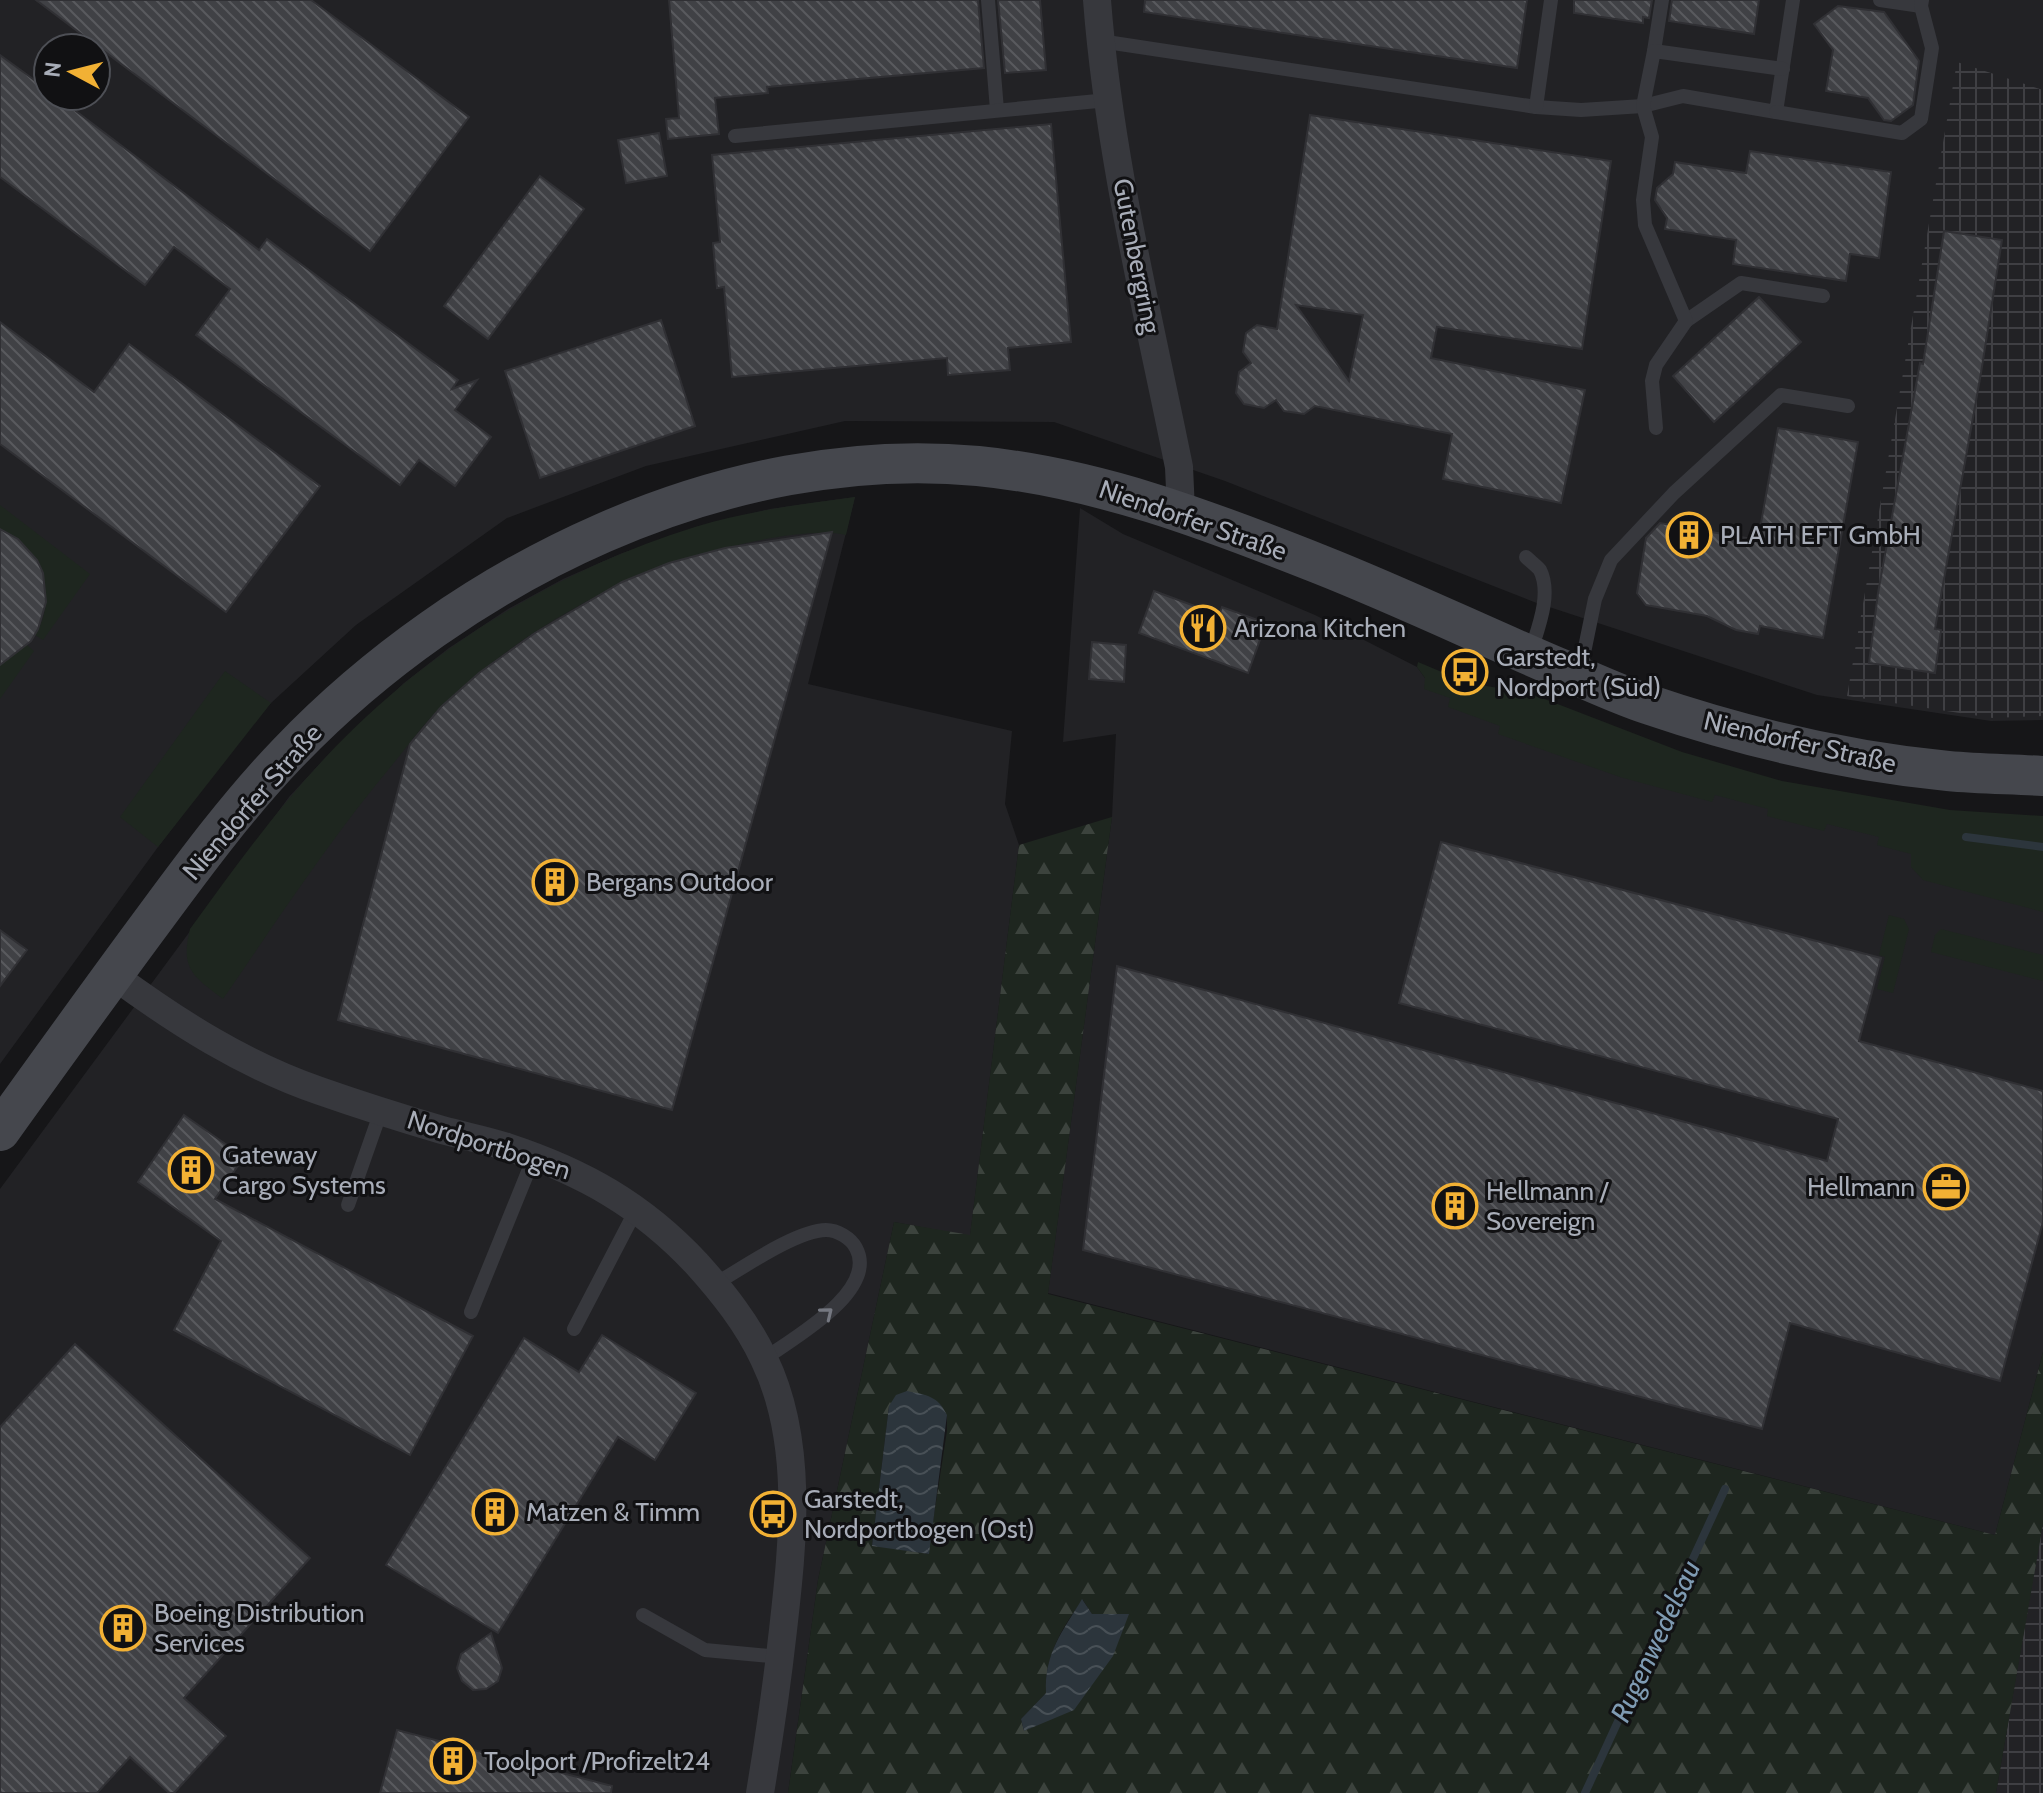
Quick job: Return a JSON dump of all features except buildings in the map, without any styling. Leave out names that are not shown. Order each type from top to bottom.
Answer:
[{"type":"main road","name":"Niendorfer Straße","points":[[0,1131],[207,848],[288,753],[382,665],[483,593],[611,528],[761,479],[895,462],[977,466],[1101,486],[1181,511],[1326,566],[1642,703],[1785,744],[1872,761],[1948,771],[2043,776]]},
{"type":"street","name":"Gutenbergring","points":[[1097,0],[1108,100],[1179,467],[1181,511]]},
{"type":"street","name":"Nordportbogen","points":[[113,975],[179,1023],[249,1061],[317,1091],[506,1146],[581,1175],[668,1233],[715,1284],[740,1316],[764,1359],[783,1419],[790,1470],[793,1528],[780,1657],[760,1793]]},
{"type":"lane","points":[[988,0],[997,110]]},
{"type":"lane","points":[[1536,107],[1551,0]]},
{"type":"lane","points":[[1662,0],[1643,106],[1652,137],[1643,200],[1645,225],[1686,321]]},
{"type":"lane","points":[[1776,112],[1793,0]]},
{"type":"lane","points":[[1100,41],[1536,107],[1581,110],[1643,106],[1683,96],[1902,133],[1921,119],[1932,48],[1922,3],[1880,0]]},
{"type":"lane","points":[[1654,51],[1783,69]]},
{"type":"lane","points":[[735,136],[1108,100]]},
{"type":"lane","points":[[1656,428],[1652,381],[1656,365],[1686,321],[1741,283],[1823,296]]},
{"type":"lane","points":[[1579,676],[1595,599],[1611,560],[1674,493],[1781,395],[1848,406]]},
{"type":"lane","points":[[1526,557],[1540,570],[1544,590],[1541,617],[1530,655]]},
{"type":"lane","points":[[348,1205],[381,1111]]},
{"type":"lane","points":[[471,1312],[534,1157]]},
{"type":"lane","points":[[574,1329],[636,1210]]},
{"type":"lane","points":[[715,1284],[801,1235],[826,1230],[844,1235],[857,1249],[860,1268],[853,1287],[844,1298],[835,1308],[764,1359]]},
{"type":"lane","points":[[643,1615],[705,1650],[780,1657]]},
{"type":"shaded area","points":[[0,0],[2043,0],[2043,720],[1991,721],[1817,695],[1534,602],[1225,481],[1054,422],[845,421],[646,466],[507,518],[356,625],[271,703],[158,847],[0,1064]]},
{"type":"shaded area","points":[[1957,62],[2043,90],[2043,716],[1993,718],[1847,696]]},
{"type":"shaded area","points":[[855,497],[808,684],[1012,731],[1005,804],[1019,845],[970,1236],[894,1222],[818,1580],[788,1793],[0,1793],[0,1189],[289,797],[404,683],[449,648],[508,609],[563,579],[620,554],[696,527],[770,509]]},
{"type":"shaded area","points":[[1080,508],[1123,534],[1315,615],[1417,667],[1425,678],[2043,866],[2043,1352],[1995,1535],[1048,1293],[1112,817],[1116,734],[1063,742]]},
{"type":"shaded area","points":[[2042,1526],[2043,1793],[1996,1793]]},
{"type":"green space","points":[[855,497],[846,535],[815,533],[778,537],[740,544],[672,564],[567,612],[503,655],[444,704],[417,733],[326,850],[223,999],[197,977],[188,963],[190,929],[238,863],[325,758],[364,719],[449,649],[543,591],[643,545],[734,517]]},
{"type":"green space","points":[[0,505],[90,574],[43,640],[35,635],[46,605],[42,574],[27,548],[0,530]]},
{"type":"green space","points":[[27,645],[34,651],[0,699],[0,663]]},
{"type":"green space","points":[[1418,662],[1468,683],[1529,693],[1682,752],[1782,781],[1950,810],[2043,816],[2043,912],[1923,880],[1911,867],[1911,854],[1877,845],[1879,837],[1827,824],[1824,831],[1767,816],[1768,809],[1715,795],[1712,802],[1620,777],[1498,734],[1500,726],[1448,707],[1450,698],[1424,689],[1425,678],[1417,667]]},
{"type":"green space","points":[[225,671],[271,703],[158,847],[120,817]]},
{"type":"green space","points":[[1112,817],[1048,1294],[1995,1535],[2043,1352],[2043,1524],[1996,1793],[788,1793],[818,1580],[894,1222],[970,1235],[1019,845]],"holes":[[[889,1406],[947,1415],[928,1554],[872,1545]],[[1083,1600],[1092,1614],[1024,1731],[1021,1719],[1046,1693],[1051,1655],[1068,1621]]]},
{"type":"green space","points":[[1889,915],[1904,919],[1909,929],[1893,993],[1877,989],[1885,957],[1879,955]]},
{"type":"green space","points":[[1941,929],[2043,955],[2043,981],[1931,952],[1935,935]]},
{"type":"water","points":[[907,1391],[931,1397],[947,1415],[929,1554],[872,1546],[889,1406],[896,1395]]},
{"type":"water","points":[[1082,1599],[1092,1614],[1129,1614],[1113,1656],[1074,1710],[1024,1731],[1021,1719],[1046,1693],[1052,1654]]},
{"type":"waterway","points":[[1966,837],[2043,847]]},
{"type":"waterway","name":"Rugenwedelsau","points":[[1585,1793],[1725,1489]]},
{"type":"place","name":"PLATH EFT GmbH","points":[[1689,535]]},
{"type":"place","name":"Arizona Kitchen","points":[[1203,628]]},
{"type":"place","name":"Garstedt, Nordport (Süd)","points":[[1465,672]]},
{"type":"place","name":"Bergans Outdoor","points":[[555,882]]},
{"type":"place","name":"Gateway Cargo Systems","points":[[191,1170]]},
{"type":"place","name":"Hellmann","points":[[1946,1187]]},
{"type":"place","name":"Hellmann / Sovereign","points":[[1455,1206]]},
{"type":"place","name":"Matzen & Timm","points":[[495,1512]]},
{"type":"place","name":"Garstedt, Nordportbogen (Ost)","points":[[773,1514]]},
{"type":"place","name":"Boeing Distribution Services","points":[[123,1628]]},
{"type":"place","name":"Toolport /Profizelt24","points":[[453,1761]]}]
